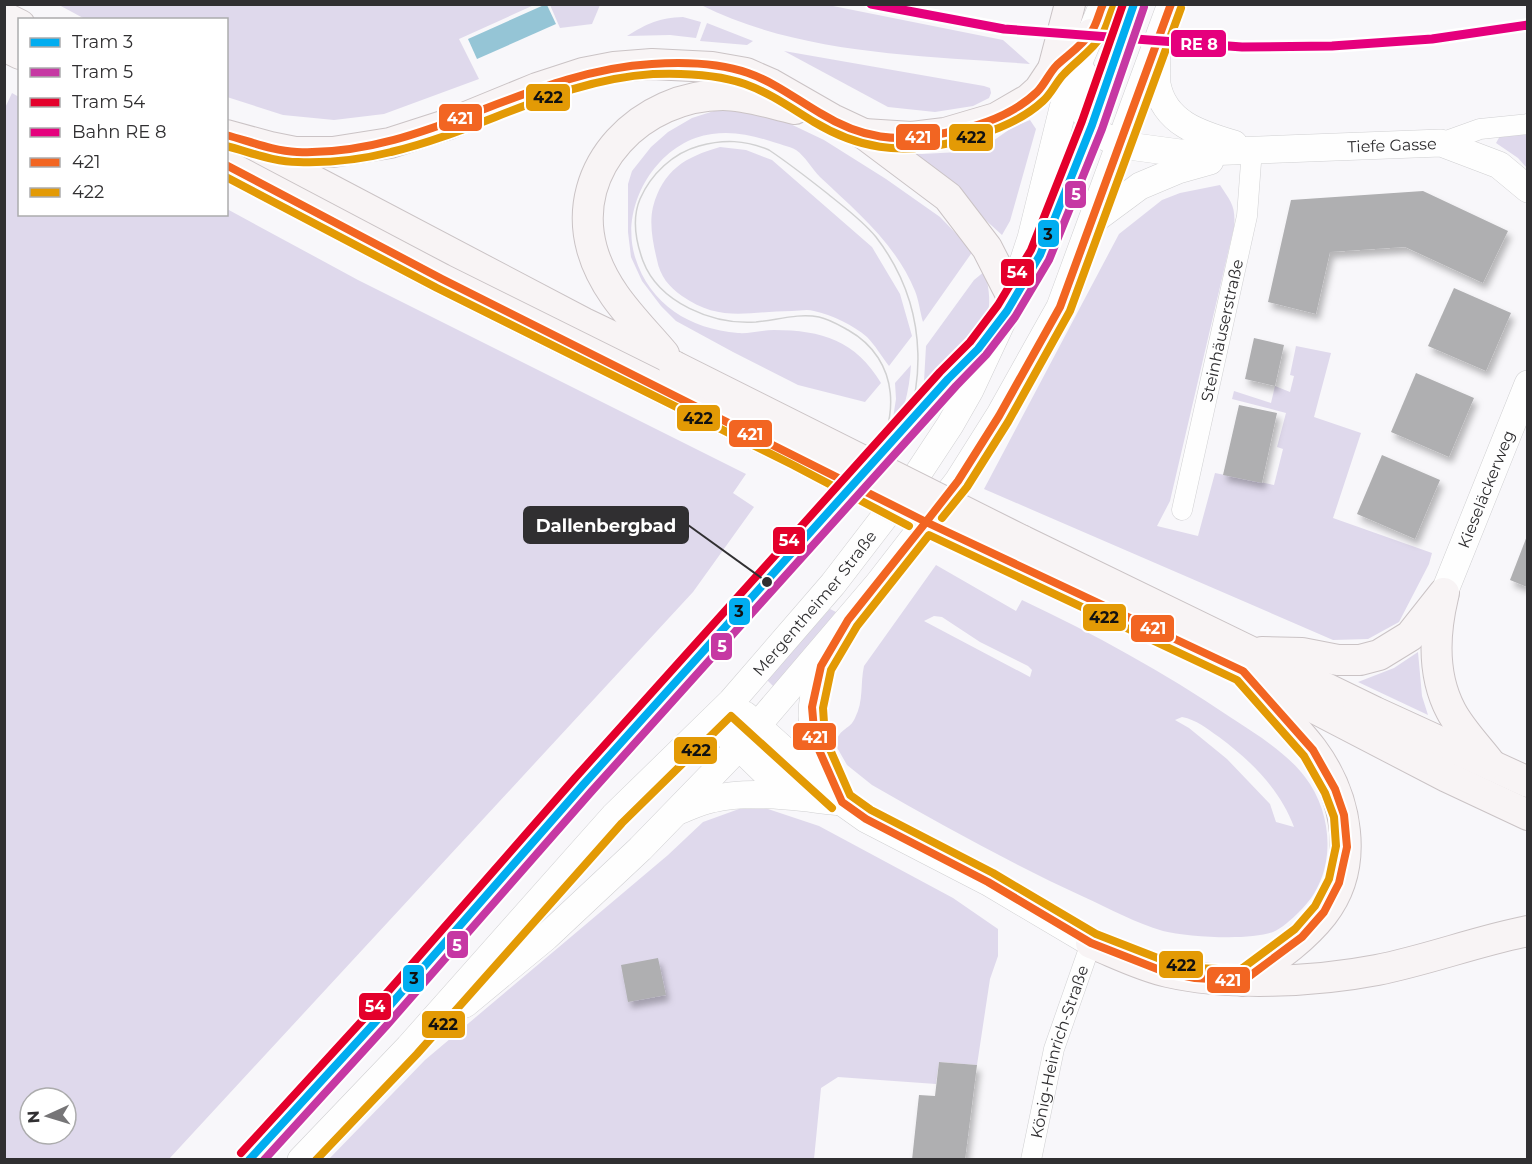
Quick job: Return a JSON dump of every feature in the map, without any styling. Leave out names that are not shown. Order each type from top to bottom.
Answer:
[{"type":"main road","points":[[1053,69],[1070,4]]},
{"type":"main road","name":"Mergentheimer Straße","points":[[301,1160],[409,1047],[614,816],[721,711],[833,584],[919,472],[950,426],[970,390],[1012,297],[1031,238],[1063,108],[1076,69],[1104,4]]},
{"type":"main road","name":"Mergentheimer Straße","points":[[1104,4],[1079,84],[1080,102],[1092,125],[1100,134],[1121,145]]},
{"type":"main road","name":"Mergentheimer Straße","points":[[409,1047],[460,1009],[546,937],[677,811],[757,727],[848,620],[958,481],[999,416],[1060,308],[1171,4]]},
{"type":"main road","points":[[4,17],[18,24]]},
{"type":"main road","points":[[864,134],[912,137],[945,133],[996,118],[1029,99],[1039,90],[1053,69],[1091,33]]},
{"type":"main road","points":[[4,46],[18,53]]},
{"type":"main road","name":"Tiefe Gasse","points":[[1157,46],[1157,83],[1166,108],[1182,124],[1204,135],[1252,149]]},
{"type":"main road","points":[[228,136],[296,152],[333,152],[368,148],[449,124],[537,88],[583,73],[614,67],[652,64],[712,67],[746,73],[864,134],[948,197],[987,248],[1012,297]]},
{"type":"main road","points":[[674,366],[638,327],[611,292],[592,250],[588,220],[593,185],[609,153],[634,125],[651,114],[686,100],[724,95],[761,101],[832,119]]},
{"type":"main road","points":[[228,136],[573,317],[674,366],[1013,549],[1247,661],[1527,782]]},
{"type":"main road","points":[[1441,143],[1499,165],[1527,189]]},
{"type":"main road","name":"Tiefe Gasse","points":[[1121,145],[1180,153],[1441,143]]},
{"type":"main road","name":"Tiefe Gasse","points":[[1094,220],[1140,186],[1178,170],[1252,149]]},
{"type":"main road","points":[[228,166],[463,290],[798,456],[901,510],[1013,549]]},
{"type":"main road","name":"Kieseläckerweg","points":[[1444,593],[1527,384]]},
{"type":"main road","points":[[1247,661],[1302,653],[1338,660],[1360,660],[1379,655],[1410,636],[1444,593]]},
{"type":"main road","points":[[1444,593],[1436,624],[1441,691],[1452,712],[1494,768]]},
{"type":"main road","points":[[677,811],[712,799],[743,795],[842,802],[815,741],[812,707],[821,666],[848,620]]},
{"type":"main road","points":[[1247,661],[1447,777],[1527,815]]},
{"type":"main road","points":[[1243,981],[1302,937],[1324,912],[1339,883],[1347,847],[1344,815],[1338,798],[1313,750],[1247,661]]},
{"type":"main road","name":"König-Heinrich-Straße","points":[[721,711],[757,727],[842,802],[866,819],[988,882],[1091,943]]},
{"type":"main road","name":"König-Heinrich-Straße","points":[[721,711],[738,747],[774,781],[842,802]]},
{"type":"main road","points":[[1091,943],[1165,972],[1195,978],[1243,981],[1321,978],[1377,970],[1527,931]]},
{"type":"street","name":"Tiefe Gasse","points":[[1441,143],[1480,129],[1527,124]]},
{"type":"street","name":"Steinhäuserstraße","points":[[1182,510],[1247,216],[1252,149]]},
{"type":"street","name":"König-Heinrich-Straße","points":[[1031,1160],[1054,1049],[1091,943]]},
{"type":"shaded area","points":[[59,5],[534,5],[459,39],[479,79],[384,114],[334,120],[283,115],[228,97],[228,18],[83,18]]},
{"type":"shaded area","points":[[550,5],[600,5],[592,24],[560,28]]},
{"type":"shaded area","points":[[701,5],[828,5],[1003,40],[1030,64],[904,55],[820,43],[739,22]]},
{"type":"shaded area","points":[[683,17],[701,22],[696,38],[670,35],[627,36],[654,22]]},
{"type":"shaded area","points":[[707,23],[753,41],[747,45],[700,41]]},
{"type":"shaded area","points":[[784,51],[984,86],[990,88],[991,93],[989,98],[973,106],[935,112],[888,107]]},
{"type":"shaded area","points":[[12,93],[18,96],[18,216],[228,216],[228,210],[358,280],[746,474],[733,493],[754,507],[693,592],[169,1159],[5,1159],[4,110]]},
{"type":"shaded area","points":[[717,110],[748,112],[782,120],[824,140],[940,217],[973,251],[923,322],[915,291],[907,274],[886,243],[796,150],[749,135],[712,134],[693,139],[675,149],[660,162],[647,179],[638,197],[633,217],[632,237],[635,257],[642,274],[662,301],[674,312],[688,320],[720,331],[807,332],[836,341],[860,357],[881,383],[865,402],[798,385],[733,352],[676,321],[642,281],[631,257],[628,232],[628,184],[632,171],[651,147],[668,132],[692,118]]},
{"type":"shaded area","points":[[1030,120],[1036,129],[1010,221],[1002,235],[980,215],[897,152],[922,154],[959,152],[987,145],[1013,127]]},
{"type":"shaded area","points":[[1527,134],[1527,168],[1518,158],[1496,143],[1500,136]]},
{"type":"shaded area","points":[[720,147],[746,150],[772,160],[872,247],[900,294],[912,336],[889,366],[867,337],[828,315],[809,310],[722,313],[696,304],[677,293],[669,285],[658,266],[652,234],[651,220],[657,194],[669,174],[677,167],[696,155]]},
{"type":"shaded area","points":[[1220,185],[1232,204],[1234,227],[1170,501],[1157,526],[1198,536],[1215,473],[1274,485],[1283,449],[1277,447],[1286,413],[1232,399],[1234,391],[1271,403],[1275,386],[1290,392],[1294,376],[1290,375],[1296,346],[1331,353],[1314,417],[1361,433],[1333,518],[1432,553],[1429,564],[1399,622],[1368,639],[1333,640],[984,489],[1119,234],[1162,200],[1180,193]]},
{"type":"shaded area","points":[[985,271],[989,302],[984,325],[960,359],[923,399],[926,346],[974,280]]},
{"type":"shaded area","points":[[911,365],[905,402],[890,437],[896,399],[895,383]]},
{"type":"shaded area","points":[[936,565],[1016,611],[1022,600],[1076,626],[1154,669],[1250,730],[1289,759],[1305,777],[1322,810],[1328,846],[1326,864],[1320,882],[1311,898],[1279,929],[1262,935],[1234,937],[1187,935],[1163,931],[1133,920],[1057,884],[977,844],[898,800],[872,785],[847,765],[835,744],[837,738],[853,722],[858,712],[864,666]],"holes":[[[934,616],[942,617],[980,642],[1028,666],[1032,670],[1030,677],[924,621]],[[1182,717],[1206,728],[1253,766],[1281,800],[1294,827],[1276,822],[1270,804],[1227,759],[1189,728],[1175,720]]]},
{"type":"shaded area","points":[[830,609],[836,612],[775,688],[766,679]]},
{"type":"shaded area","points":[[1418,652],[1422,696],[1428,715],[1358,682],[1394,668]]},
{"type":"shaded area","points":[[739,809],[768,809],[819,826],[953,898],[998,929],[998,956],[990,979],[977,1065],[939,1062],[936,1084],[838,1077],[821,1088],[814,1159],[328,1160],[425,1060],[668,855],[703,822]]},
{"type":"water","points":[[547,5],[556,24],[477,59],[468,39]]},
{"type":"building","points":[[1423,191],[1508,231],[1483,283],[1405,247],[1330,252],[1316,314],[1268,302],[1291,200]]},
{"type":"building","points":[[1454,288],[1511,313],[1486,371],[1428,346]]},
{"type":"building","points":[[1254,338],[1284,345],[1275,386],[1245,379]]},
{"type":"building","points":[[1416,373],[1474,398],[1449,457],[1391,432]]},
{"type":"building","points":[[1239,405],[1277,413],[1262,483],[1223,475]]},
{"type":"building","points":[[1382,455],[1440,480],[1415,539],[1357,514]]},
{"type":"building","points":[[1527,536],[1527,587],[1510,580]]},
{"type":"building","points":[[658,958],[666,995],[628,1002],[621,965]]},
{"type":"building","points":[[939,1062],[977,1065],[965,1160],[912,1160],[919,1095],[935,1096]]},
{"type":"tram line","name":"54","points":[[241,1153],[371,1011],[575,778],[940,372],[970,342],[998,305],[1031,250],[1082,121],[1123,4]]},
{"type":"tram line","name":"3","points":[[249,1160],[379,1018],[583,785],[948,379],[978,349],[1007,311],[1040,255],[1092,125],[1134,4]]},
{"type":"tram line","name":"5","points":[[264,1160],[387,1025],[591,792],[986,355],[1015,317],[1049,260],[1102,129],[1144,7]]},
{"type":"tram line","points":[[868,467],[886,431],[890,412],[890,393],[886,375],[878,358],[865,343],[841,326],[819,317],[795,316],[756,322],[739,322],[706,315],[674,300],[651,276],[638,246],[636,214],[640,199],[650,181],[680,154],[689,149],[717,142],[743,142],[769,150],[807,177],[859,220],[876,237],[894,264],[915,323],[918,353],[916,384],[910,414],[898,443],[881,471]]},
{"type":"transit line","points":[[871,4],[1004,29],[1242,47],[1332,46],[1432,39],[1528,25]]},
{"type":"transit line","name":"421","points":[[228,136],[288,151],[343,150],[388,141],[432,128],[562,81],[606,70],[676,63],[713,65],[748,73],[776,86],[835,122],[865,133],[895,138],[928,136],[982,123],[1006,113],[1027,100],[1040,89],[1057,65],[1092,31],[1103,4]]},
{"type":"transit line","name":"421","points":[[926,522],[958,481],[999,416],[1060,307],[1171,4]]},
{"type":"transit line","name":"422","points":[[228,147],[289,162],[368,157],[424,143],[585,86],[618,78],[653,74],[711,76],[745,84],[772,96],[831,131],[863,143],[896,148],[931,146],[987,132],[1033,109],[1046,98],[1064,74],[1098,40],[1113,8]]},
{"type":"transit line","name":"422","points":[[942,518],[967,487],[1008,422],[1070,311],[1181,8]]},
{"type":"transit line","name":"421","points":[[228,166],[442,279],[926,522]]},
{"type":"transit line","name":"422","points":[[228,178],[437,288],[793,465],[909,526]]},
{"type":"transit line","name":"421","points":[[926,522],[1243,671],[1313,750],[1335,789],[1344,815],[1347,847],[1339,883],[1324,912],[1302,937],[1243,981],[1195,978],[1165,972],[1091,943],[988,882],[866,819],[842,802],[815,741],[812,707],[821,666],[848,620],[926,522]]},
{"type":"transit line","name":"422","points":[[929,535],[1237,680],[1304,756],[1325,793],[1334,817],[1336,846],[1329,879],[1315,906],[1295,929],[1240,970],[1196,968],[1168,962],[1096,934],[993,873],[871,810],[850,795],[825,738],[823,708],[831,670],[857,626],[929,535]]},
{"type":"transit line","name":"422","points":[[316,1160],[417,1054],[622,823],[731,716],[832,808]]},
{"type":"place","name":"Dallenbergbad","points":[[767,582]]}]
